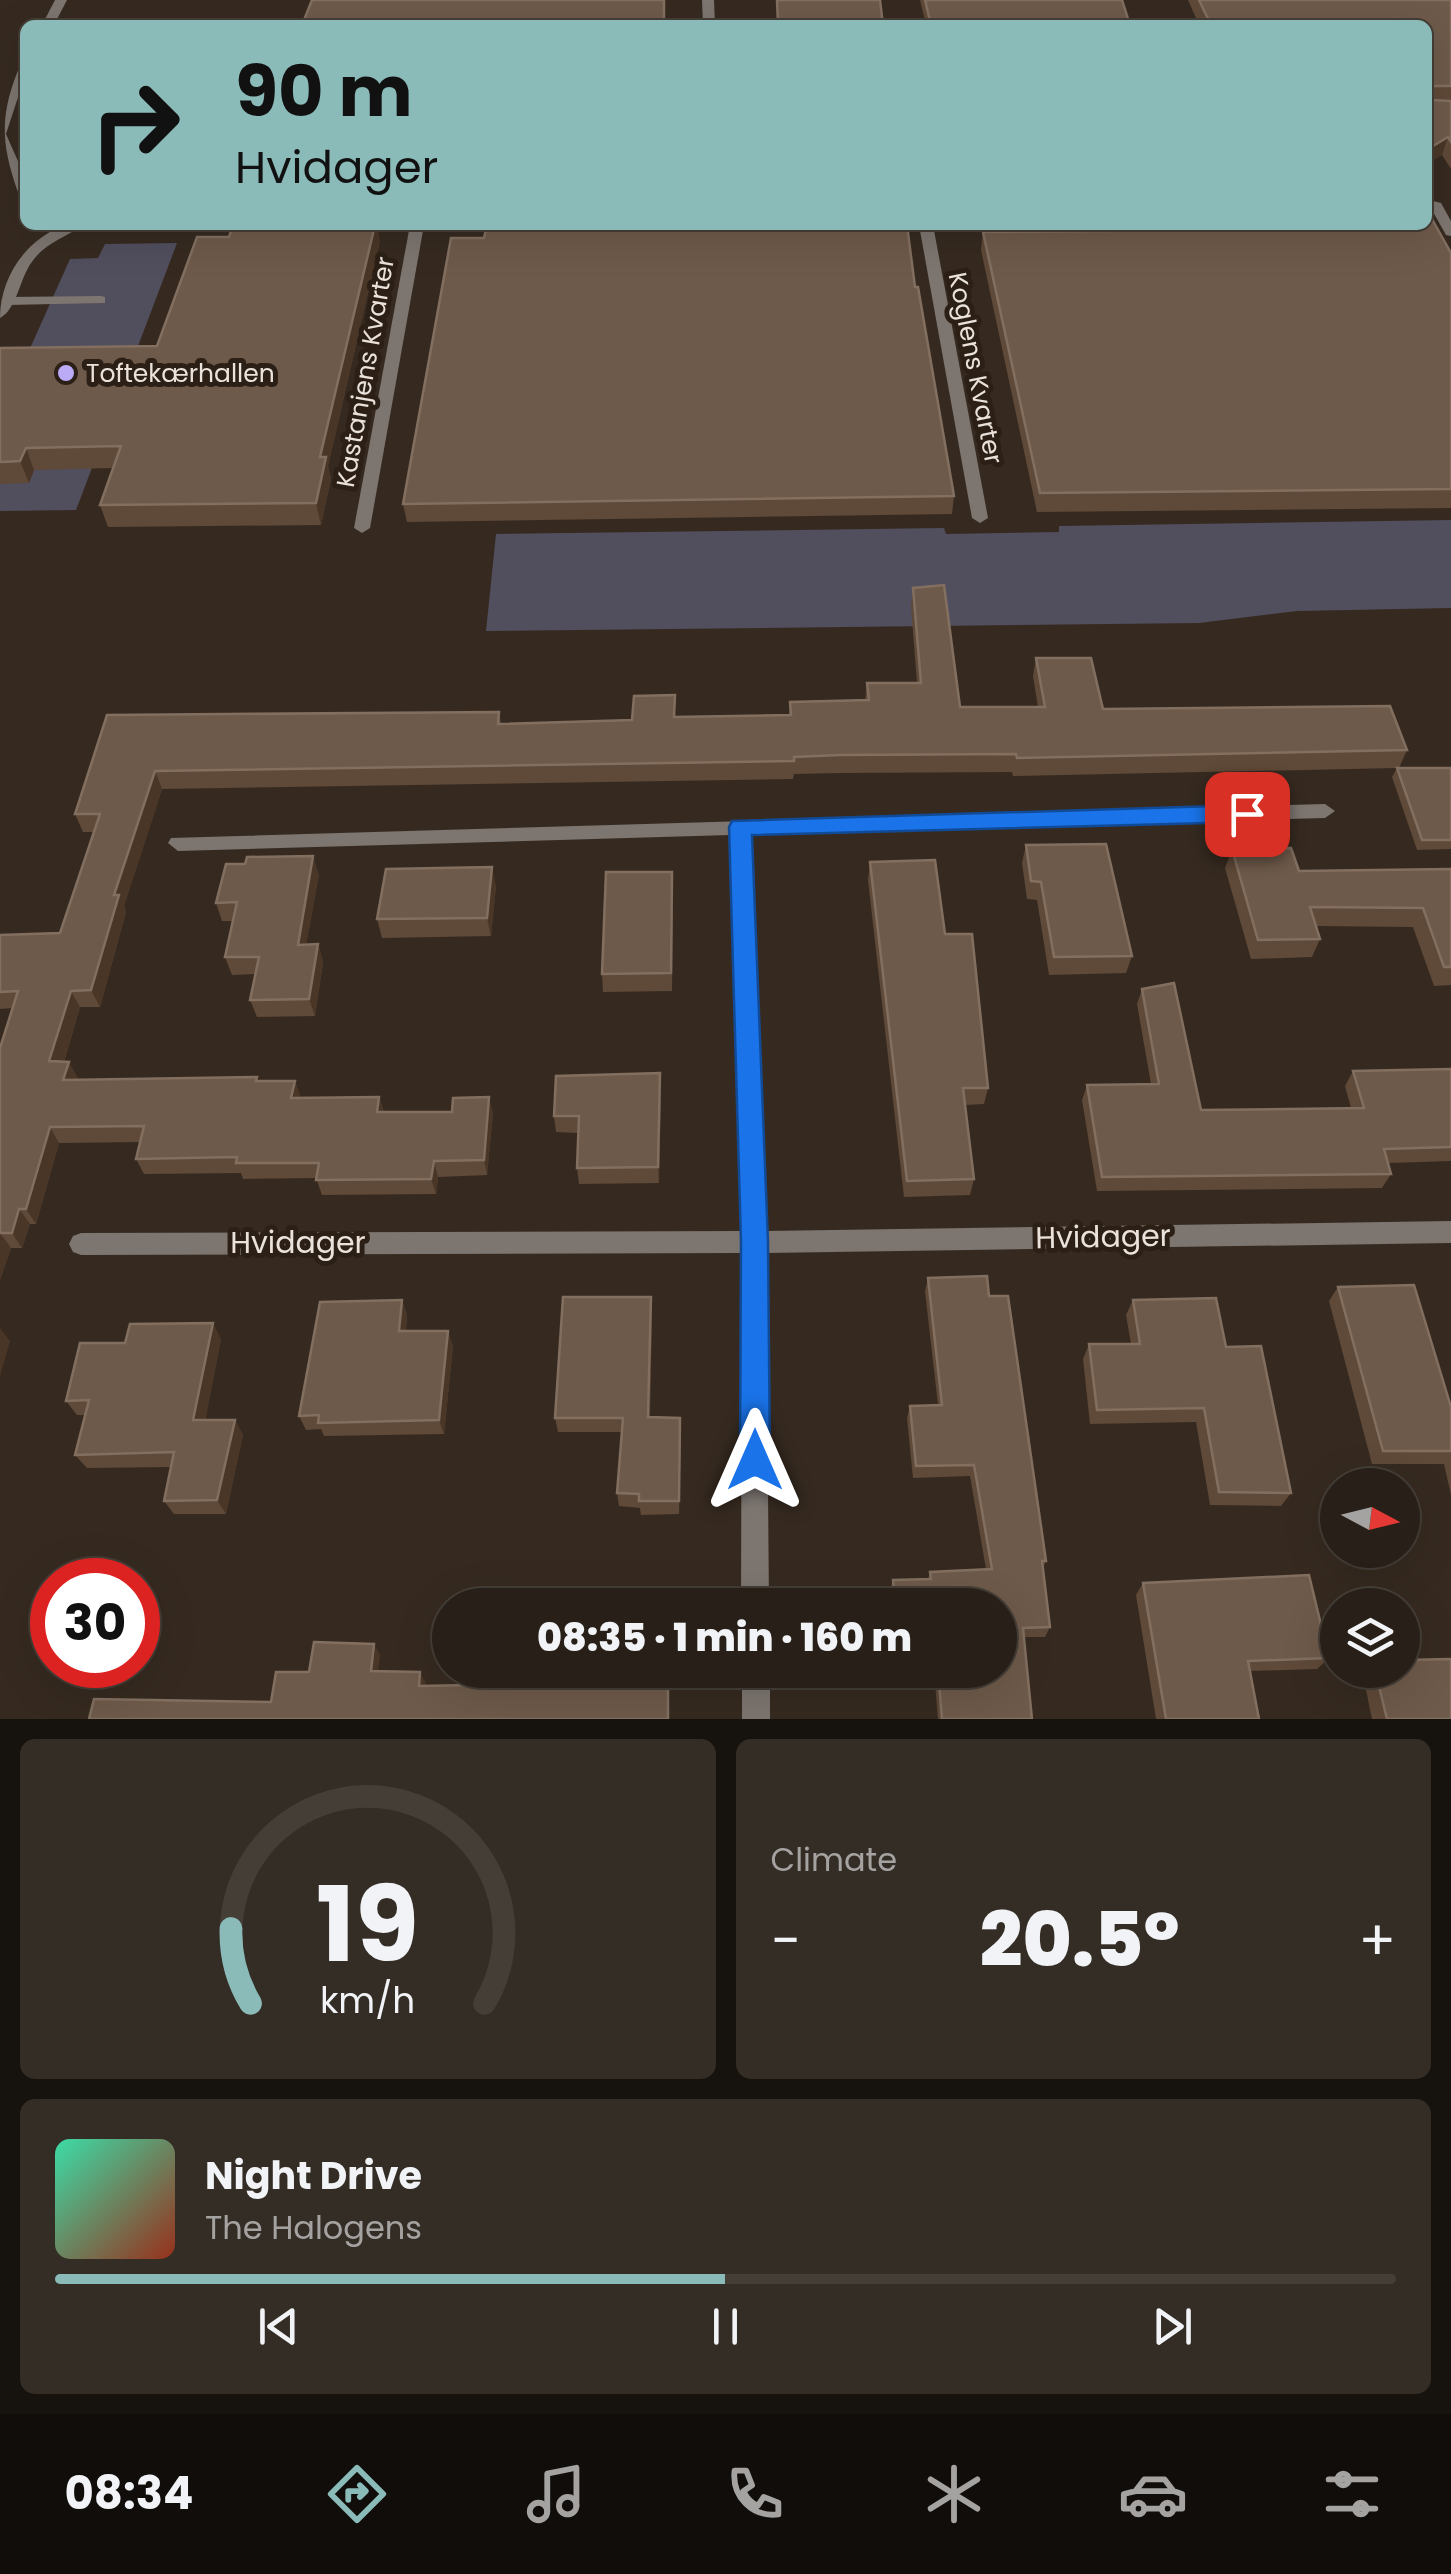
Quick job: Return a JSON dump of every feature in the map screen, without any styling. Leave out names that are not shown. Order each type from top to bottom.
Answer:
[{"type":"street","points":[[20,75],[0,134],[20,180]]},
{"type":"street","points":[[1432,205],[1451,232]]},
{"type":"street","points":[[3,308],[32,248],[50,230]]},
{"type":"street","name":"Kastanjens Kvarter","points":[[362,528],[417,230]]},
{"type":"street","name":"Koglens Kvarter","points":[[927,230],[980,518]]},
{"type":"street","points":[[178,842],[1325,811]]},
{"type":"street","points":[[740,827],[754,1242],[756,1588]]},
{"type":"street","name":"Hvidager","points":[[81,1244],[754,1242],[1451,1232]]},
{"type":"street","points":[[756,1688],[756,1719]]},
{"type":"lane","points":[[3,308],[101,300]]},
{"type":"shaded area","name":"Toftekærhallen","points":[[177,243],[76,510],[0,511],[0,382],[23,364],[70,259],[98,258],[105,244]]},
{"type":"shaded area","points":[[1451,520],[1451,608],[1297,611],[1199,623],[486,631],[496,534],[944,528],[946,534],[1059,532],[1059,526]]},
{"type":"building","points":[[312,0],[664,0],[664,20],[304,20]]},
{"type":"building","points":[[777,0],[880,0],[882,20],[778,20]]},
{"type":"building","points":[[925,0],[1122,0],[1128,20],[930,20]]},
{"type":"building","points":[[1199,0],[1451,0],[1451,86],[1432,88],[1432,20],[1209,20]]},
{"type":"building","points":[[1432,100],[1451,101],[1451,142],[1448,137],[1432,147]]},
{"type":"building","points":[[1432,219],[1451,253],[1451,489],[1040,493],[983,232],[1432,230]]},
{"type":"building","points":[[231,230],[374,230],[320,457],[326,457],[316,503],[100,505],[121,446],[26,448],[20,461],[0,462],[0,348],[157,346],[197,237],[229,237]]},
{"type":"building","points":[[486,230],[908,230],[954,496],[403,504],[451,238],[484,238]]},
{"type":"building","points":[[944,585],[960,707],[1045,707],[1036,658],[1091,658],[1103,709],[1390,706],[1407,750],[1017,758],[1016,754],[841,755],[794,757],[794,761],[155,771],[114,895],[119,895],[91,990],[71,991],[49,1061],[69,1062],[63,1080],[257,1077],[256,1081],[295,1081],[291,1098],[379,1097],[377,1112],[452,1112],[453,1098],[489,1097],[484,1160],[434,1161],[431,1179],[316,1180],[319,1163],[236,1163],[237,1157],[136,1159],[144,1126],[50,1127],[26,1209],[19,1209],[12,1233],[0,1233],[0,1048],[18,991],[0,992],[0,935],[60,933],[100,814],[75,814],[107,715],[499,712],[498,724],[632,720],[634,696],[675,695],[674,717],[791,715],[790,702],[869,700],[867,683],[921,683],[913,588]]},
{"type":"building","points":[[1397,768],[1451,768],[1451,840],[1422,840]]},
{"type":"building","points":[[1106,844],[1132,956],[1054,957],[1041,882],[1031,881],[1026,845]]},
{"type":"building","points":[[1291,848],[1299,871],[1451,869],[1451,967],[1444,967],[1423,908],[1310,907],[1320,939],[1258,940],[1232,849]]},
{"type":"building","points":[[313,856],[298,945],[318,944],[309,999],[250,1000],[259,957],[225,957],[237,902],[216,903],[226,864],[245,864],[247,857]]},
{"type":"building","points":[[935,860],[945,934],[972,934],[988,1088],[963,1088],[974,1179],[907,1181],[870,862]]},
{"type":"building","points":[[492,867],[487,918],[377,919],[386,869]]},
{"type":"building","points":[[606,872],[672,872],[671,973],[602,974]]},
{"type":"building","points":[[1174,983],[1201,1110],[1364,1108],[1353,1071],[1451,1069],[1451,1147],[1384,1149],[1391,1174],[1102,1177],[1087,1085],[1159,1084],[1142,989]]},
{"type":"building","points":[[660,1073],[658,1167],[577,1168],[579,1116],[554,1116],[556,1076]]},
{"type":"building","points":[[987,1276],[989,1296],[1008,1296],[1046,1561],[1042,1561],[1050,1627],[1023,1628],[1032,1719],[942,1719],[939,1688],[1017,1688],[1017,1588],[894,1588],[893,1580],[931,1579],[930,1572],[992,1569],[974,1465],[916,1466],[910,1406],[942,1405],[928,1278]]},
{"type":"building","points":[[1414,1285],[1451,1407],[1451,1451],[1383,1451],[1338,1287]]},
{"type":"building","points":[[563,1297],[651,1297],[648,1417],[680,1418],[679,1501],[639,1501],[639,1494],[617,1493],[623,1418],[555,1418]]},
{"type":"building","points":[[1216,1298],[1226,1347],[1261,1346],[1291,1493],[1219,1492],[1204,1408],[1097,1410],[1089,1344],[1140,1344],[1133,1300]]},
{"type":"building","points":[[402,1300],[399,1331],[448,1331],[439,1420],[318,1423],[319,1415],[299,1416],[320,1302]]},
{"type":"building","points":[[213,1323],[193,1420],[235,1420],[217,1500],[164,1501],[174,1452],[75,1455],[89,1400],[66,1401],[80,1343],[125,1343],[130,1324]]},
{"type":"building","points":[[1309,1575],[1320,1621],[1320,1658],[1248,1661],[1259,1719],[1166,1719],[1143,1583]]},
{"type":"building","points":[[314,1642],[374,1644],[371,1671],[420,1672],[419,1686],[432,1688],[668,1688],[668,1719],[89,1719],[94,1699],[271,1702],[276,1672],[309,1672]]},
{"type":"building","points":[[1451,1659],[1451,1719],[1387,1719],[1379,1688],[1420,1688],[1420,1660]]},
{"type":"place","name":"Toftekærhallen","points":[[66,373]]},
{"type":"route","points":[[755,1460],[754,1242],[740,827],[1247,814]]}]
